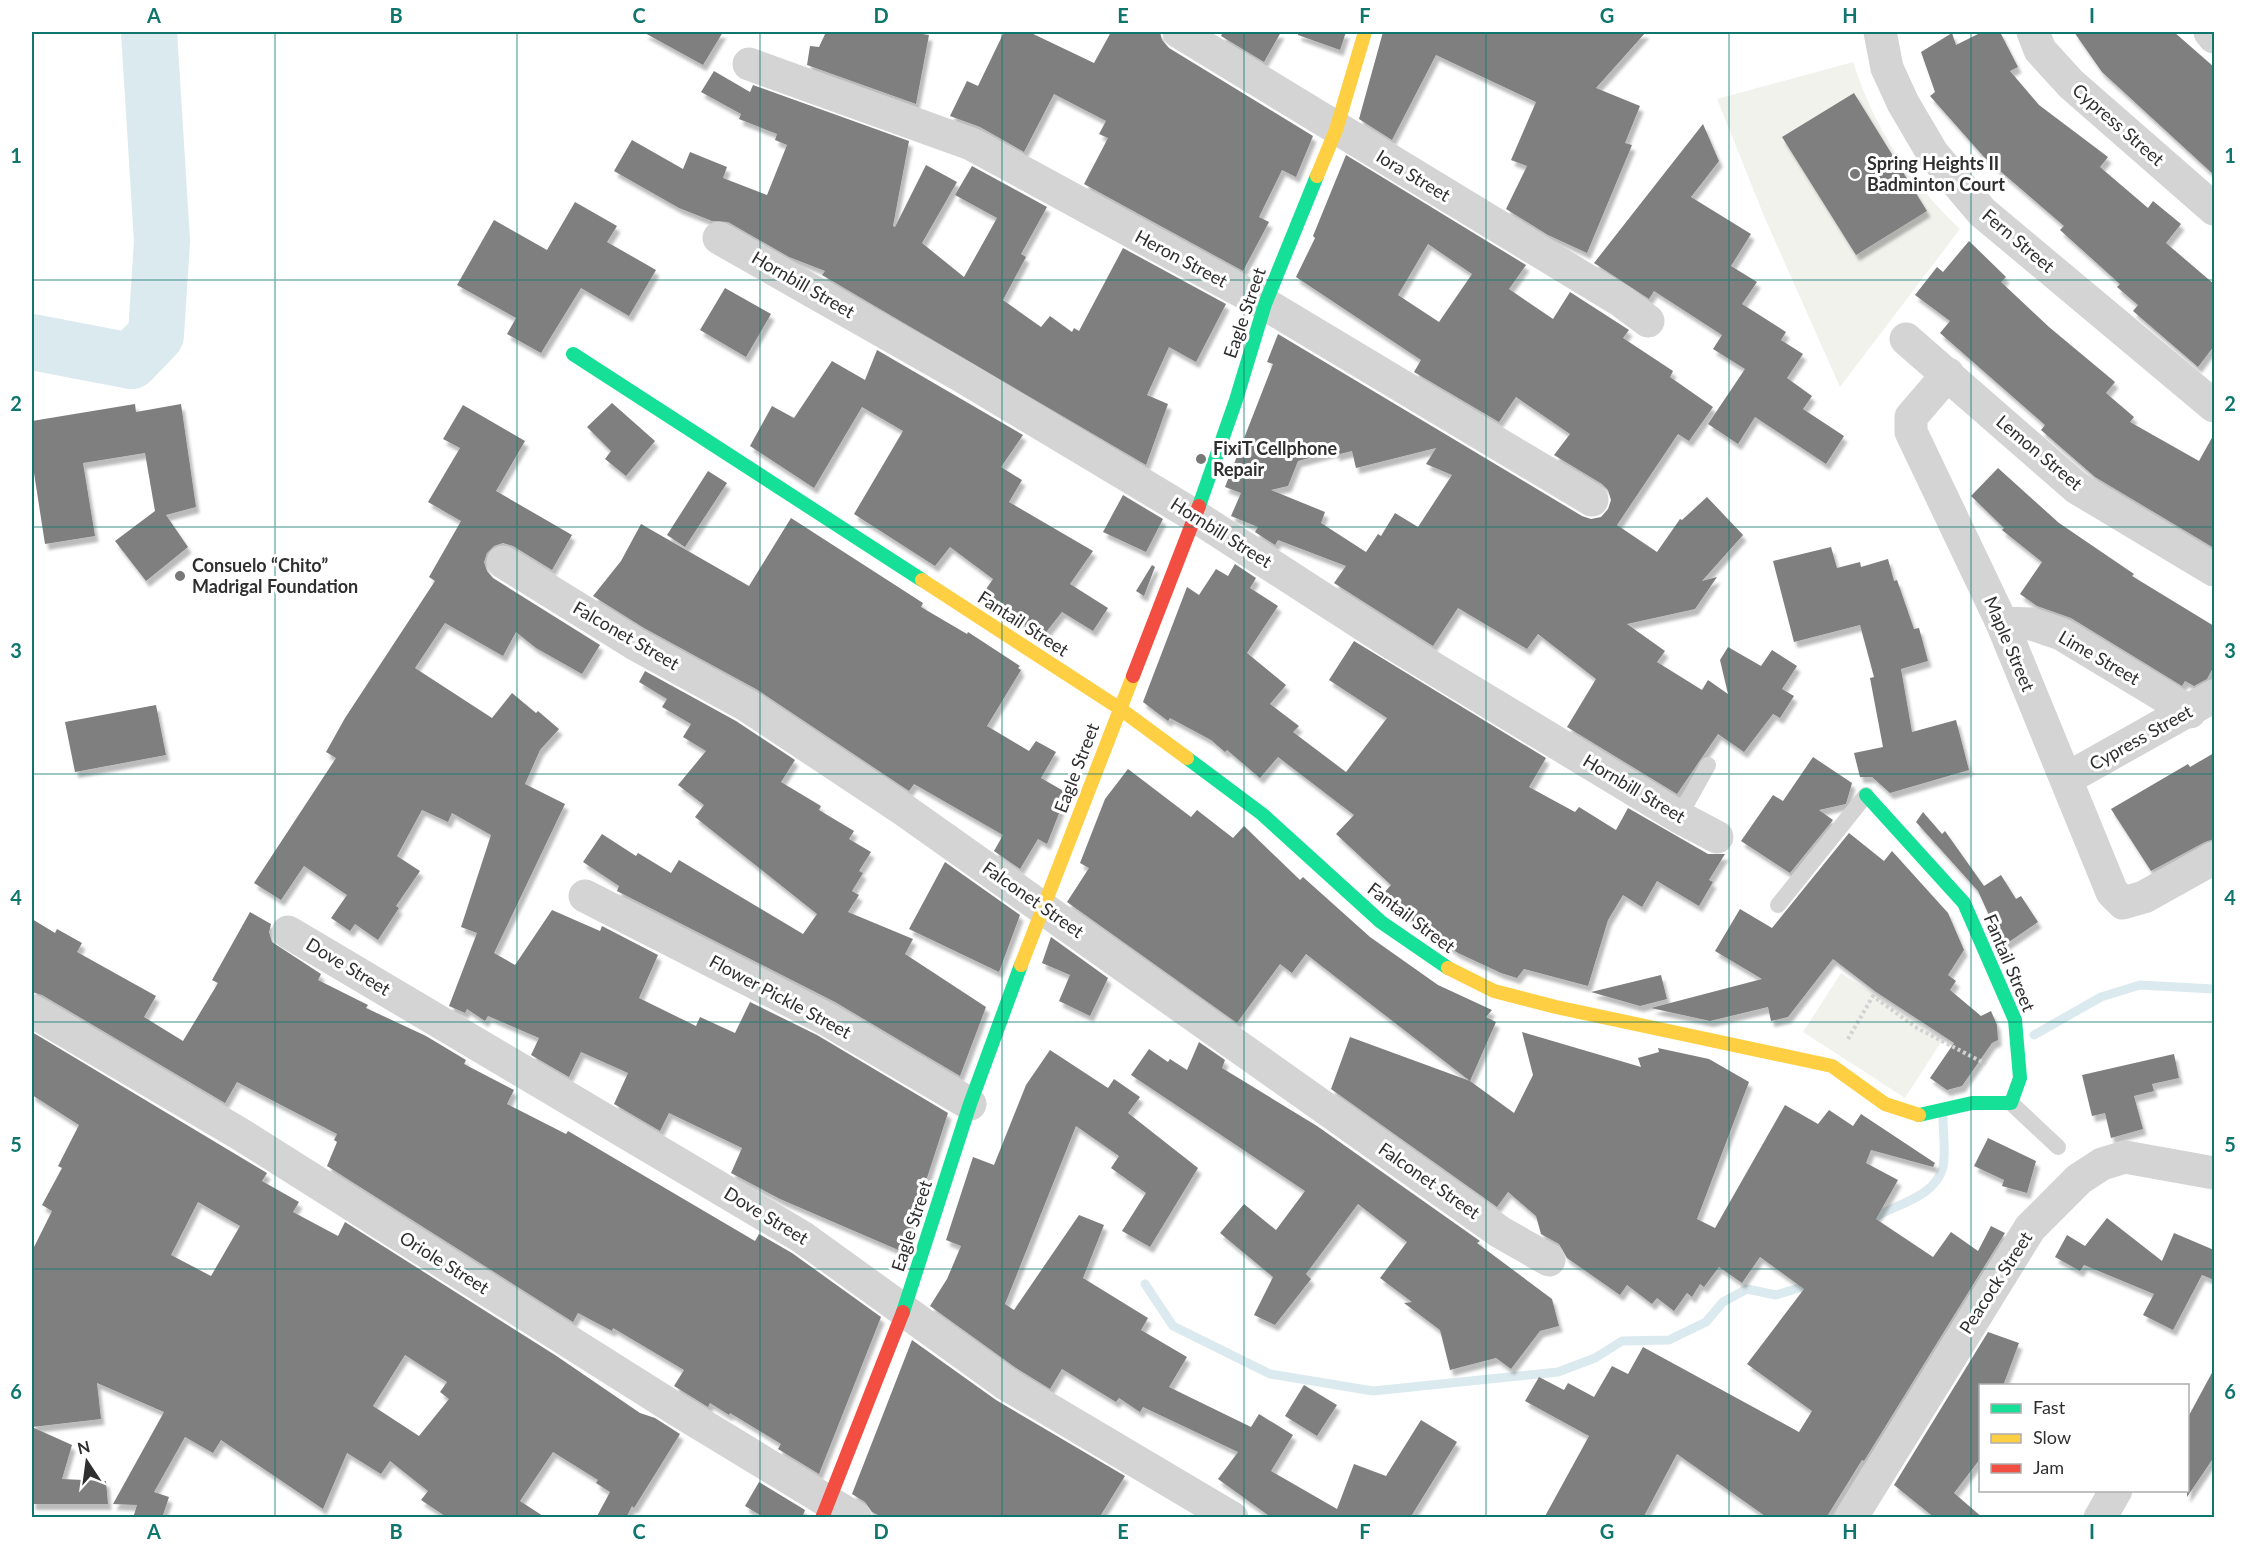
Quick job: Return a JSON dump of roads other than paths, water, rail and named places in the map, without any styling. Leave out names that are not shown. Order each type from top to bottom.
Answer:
[{"type":"street","name":"Iora Street","points":[[1179,32],[1336,130],[1621,301],[1648,321]]},
{"type":"street","name":"Eagle Street","points":[[825,1508],[904,1311],[970,1104],[1043,906],[1195,516],[1236,400],[1265,304],[1336,130],[1365,32]]},
{"type":"street","name":"Fern Street","points":[[1880,32],[1887,68],[1903,103],[1933,154],[1982,212],[2214,406]]},
{"type":"street","name":"Cypress Street","points":[[2033,32],[2040,50],[2071,84],[2214,209]]},
{"type":"street","points":[[2210,32],[2214,37]]},
{"type":"street","name":"Heron Street","points":[[749,64],[970,144],[1265,304],[1592,500]]},
{"type":"street","name":"Hornbill Street","points":[[720,238],[963,377],[1195,516],[1390,642],[1679,817],[1717,837]]},
{"type":"street","name":"Lemon Street","points":[[1906,339],[2077,488],[2214,570]]},
{"type":"street","name":"Fantail Street","points":[[573,354],[1119,708],[1262,814],[1381,922],[1449,969],[1494,991],[1556,1007],[1832,1066],[1886,1104],[1923,1116],[1972,1103],[2011,1103],[2020,1078],[2015,1020],[1964,903],[1866,795]]},
{"type":"street","name":"Maple Street","points":[[1948,374],[1911,417],[1911,432],[2002,623],[2112,892],[2123,903],[2144,897],[2214,858]]},
{"type":"street","name":"Falconet Street","points":[[503,562],[635,644],[746,705],[1043,906],[1500,1232],[1549,1260]]},
{"type":"street","name":"Lime Street","points":[[2002,623],[2032,624],[2061,634],[2202,704]]},
{"type":"street","name":"Cypress Street","points":[[2066,779],[2202,704]]},
{"type":"street","name":"Flower Pickle Street","points":[[585,896],[826,1019],[970,1104]]},
{"type":"street","name":"Dove Street","points":[[288,932],[802,1237],[1006,1384],[1232,1518]]},
{"type":"street","name":"Oriole Street","points":[[32,1011],[240,1134],[679,1411],[825,1508],[855,1518]]},
{"type":"street","name":"Peacock Street","points":[[1851,1518],[2030,1228],[2079,1179],[2102,1164],[2125,1157],[2214,1173]]},
{"type":"street","points":[[2100,1518],[2115,1492]]},
{"type":"lane","points":[[1679,817],[1708,765]]},
{"type":"lane","points":[[1778,905],[1866,795]]},
{"type":"lane","points":[[2011,1103],[2058,1148]]},
{"type":"waterway","points":[[32,342],[131,361],[156,335],[162,241],[149,32]]},
{"type":"waterway","points":[[2034,1035],[2101,997],[2140,985],[2214,989]]},
{"type":"waterway","points":[[1869,1221],[1922,1194],[1938,1178],[1944,1161],[1943,1116]]},
{"type":"waterway","points":[[1145,1284],[1173,1326],[1270,1374],[1373,1391],[1558,1372],[1595,1358],[1622,1341],[1669,1340],[1706,1322],[1723,1302],[1747,1289],[1776,1295],[1812,1284]]},
{"type":"place","name":"Spring Heights II Badminton Court","points":[[1855,174]]},
{"type":"place","name":"FixiT Cellphone Repair","points":[[1201,459]]},
{"type":"place","name":"Consuelo “Chito” Madrigal Foundation","points":[[180,576]]}]
